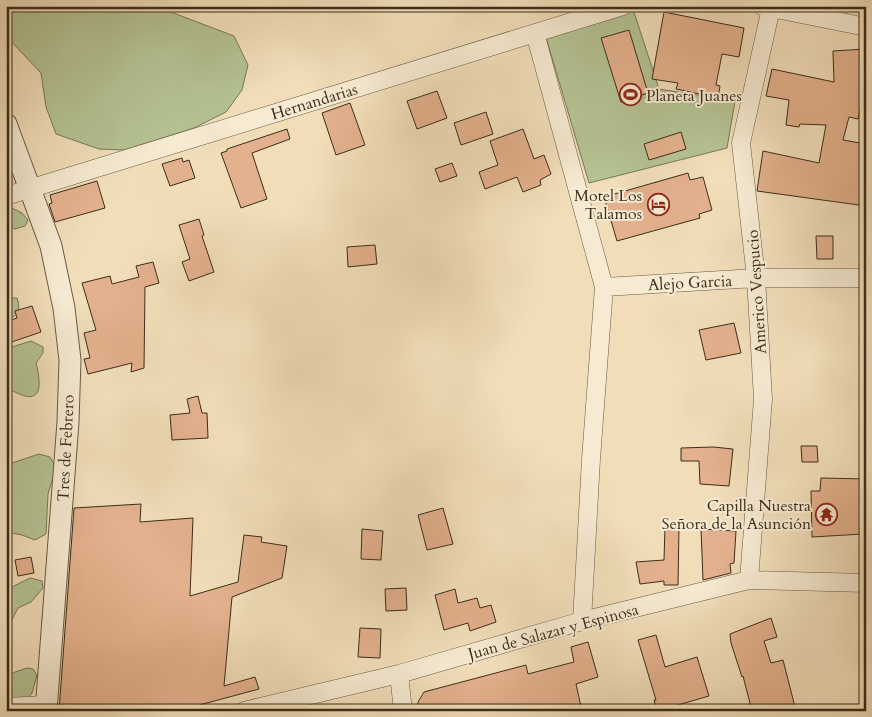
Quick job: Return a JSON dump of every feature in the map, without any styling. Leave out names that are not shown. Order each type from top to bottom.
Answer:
[{"type":"street","name":"Hernandarias","points":[[6,196],[32,190],[623,6]]},
{"type":"street","points":[[767,7],[866,27]]},
{"type":"street","name":"Americo Vespucio","points":[[749,580],[763,399],[756,278],[741,143],[767,7]]},
{"type":"street","points":[[534,33],[604,287],[591,459],[582,621]]},
{"type":"street","name":"Tres de Febrero","points":[[6,124],[32,190],[51,246],[64,308],[70,360],[68,422],[46,708]]},
{"type":"street","name":"Alejo Garcia","points":[[604,287],[756,278],[866,278]]},
{"type":"street","name":"Juan de Salazar y Espinosa","points":[[244,711],[398,674],[582,621],[749,580],[866,583]]},
{"type":"street","points":[[398,674],[403,711]]},
{"type":"street","points":[[6,707],[46,708]]},
{"type":"green space","points":[[9,6],[155,6],[234,36],[248,65],[242,90],[226,112],[194,128],[124,150],[99,149],[56,134],[46,107],[41,73],[7,37]]},
{"type":"green space","name":"Planeta Juanes","points":[[624,6],[632,6],[659,89],[735,101],[727,148],[589,183],[545,34]]},
{"type":"green space","points":[[6,205],[22,213],[28,220],[25,226],[15,229],[6,226]]},
{"type":"green space","points":[[17,298],[18,312],[6,320],[6,300]]},
{"type":"green space","points":[[31,341],[43,347],[43,353],[36,363],[39,379],[38,392],[30,397],[13,391],[6,395],[6,353],[12,347]]},
{"type":"green space","points":[[39,454],[50,457],[56,468],[48,494],[46,534],[35,540],[6,532],[6,465]]},
{"type":"green space","points":[[30,578],[42,581],[43,588],[31,602],[18,608],[6,632],[6,583],[12,587]]},
{"type":"green space","points":[[27,668],[33,669],[37,675],[32,693],[28,698],[9,698],[6,696],[6,678],[15,672]]},
{"type":"building","points":[[664,12],[744,28],[739,57],[722,54],[716,85],[720,86],[718,98],[676,89],[678,83],[652,79]]},
{"type":"building","points":[[629,30],[648,93],[621,102],[601,38]]},
{"type":"building","points":[[866,49],[866,110],[860,110],[858,119],[849,117],[843,140],[866,144],[866,206],[757,191],[763,151],[819,163],[826,125],[800,124],[799,127],[786,125],[789,100],[766,96],[772,69],[834,82],[833,51]]},
{"type":"building","points":[[437,91],[447,118],[417,129],[407,101]]},
{"type":"building","points":[[350,103],[365,145],[336,155],[322,113]]},
{"type":"building","points":[[486,112],[493,134],[461,145],[454,123]]},
{"type":"building","points":[[287,129],[290,139],[252,153],[267,199],[241,208],[221,153],[227,151],[227,149]]},
{"type":"building","points":[[523,129],[534,159],[544,155],[551,174],[540,180],[541,185],[523,192],[517,177],[485,189],[479,172],[498,165],[490,141]]},
{"type":"building","points":[[681,132],[686,149],[649,160],[644,144]]},
{"type":"building","points":[[182,158],[183,162],[189,160],[195,178],[170,186],[162,164]]},
{"type":"building","points":[[452,163],[457,176],[440,182],[435,169]]},
{"type":"building","name":"Motel Los Talamos","points":[[688,173],[690,180],[703,177],[712,210],[699,214],[700,218],[617,241],[604,197]]},
{"type":"building","points":[[97,181],[105,208],[55,222],[49,204],[52,203],[50,195]]},
{"type":"building","points":[[199,219],[204,235],[202,236],[214,272],[189,281],[182,262],[190,259],[179,225]]},
{"type":"building","points":[[816,236],[833,236],[833,259],[817,259]]},
{"type":"building","points":[[375,245],[377,264],[348,267],[347,247]]},
{"type":"building","points":[[153,262],[159,283],[145,287],[144,368],[131,372],[132,363],[88,374],[84,359],[90,358],[84,333],[96,330],[82,283],[110,276],[112,284],[139,277],[136,266]]},
{"type":"building","points":[[32,306],[41,332],[6,344],[6,322],[17,318],[15,311]]},
{"type":"building","points":[[734,323],[741,353],[706,360],[699,330]]},
{"type":"building","points":[[198,396],[202,413],[207,413],[208,438],[172,440],[170,415],[190,413],[187,399]]},
{"type":"building","points":[[801,446],[817,446],[818,462],[802,462]]},
{"type":"building","points":[[713,447],[733,449],[729,486],[700,484],[699,461],[681,461],[681,448]]},
{"type":"building","points":[[821,478],[866,479],[866,502],[862,503],[863,534],[812,537],[811,491],[820,491]]},
{"type":"building","points":[[141,504],[140,522],[193,518],[190,596],[238,582],[244,535],[262,537],[261,542],[287,546],[282,578],[232,597],[224,686],[255,677],[259,689],[177,711],[59,711],[74,508]]},
{"type":"building","points":[[443,508],[453,544],[427,550],[418,515]]},
{"type":"building","points":[[665,526],[679,527],[678,585],[664,585],[664,581],[640,584],[636,562],[664,560]]},
{"type":"building","points":[[362,529],[383,531],[381,560],[361,559]]},
{"type":"building","points":[[701,529],[736,531],[734,563],[730,564],[731,573],[703,580]]},
{"type":"building","points":[[31,557],[34,573],[18,576],[15,560]]},
{"type":"building","points":[[406,588],[407,610],[386,611],[385,589]]},
{"type":"building","points":[[455,589],[458,603],[477,598],[480,608],[491,605],[496,622],[470,631],[468,623],[444,630],[435,595]]},
{"type":"building","points":[[771,618],[777,637],[764,641],[771,663],[783,660],[796,711],[752,711],[743,676],[731,643],[730,634]]},
{"type":"building","points":[[360,628],[381,629],[380,658],[358,657]]},
{"type":"building","points":[[656,635],[665,667],[697,657],[709,696],[657,711],[654,700],[656,700],[638,640]]},
{"type":"building","points":[[588,642],[598,677],[576,684],[582,711],[419,711],[418,702],[424,692],[526,665],[528,674],[574,662],[571,647]]},
{"type":"place","name":"Planeta Juanes","points":[[630,95]]},
{"type":"place","name":"Motel Los Talamos","points":[[658,204]]},
{"type":"place","name":"Capilla Nuestra Señora de la Asunción","points":[[827,514]]}]
